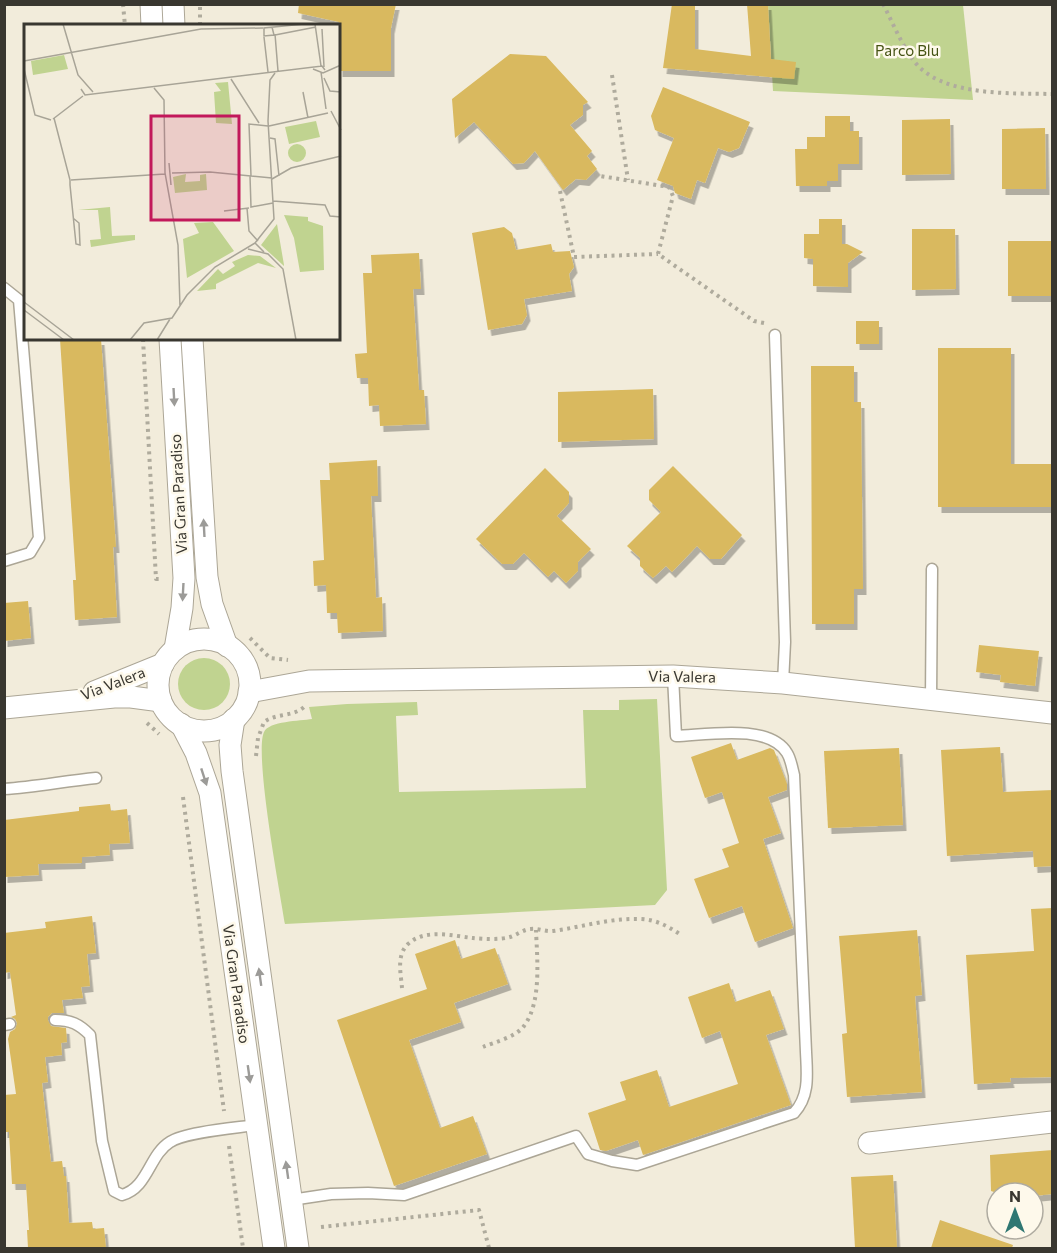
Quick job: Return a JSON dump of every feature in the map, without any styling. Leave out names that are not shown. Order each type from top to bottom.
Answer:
[{"type":"street","points":[[151,4],[152,24]]},
{"type":"street","points":[[173,4],[174,24]]},
{"type":"street","name":"Via Gran Paradiso","points":[[169,656],[182,608],[184,578],[170,340]]},
{"type":"street","name":"Via Gran Paradiso","points":[[192,340],[207,577],[212,604],[227,646]]},
{"type":"street","points":[[195,640],[217,641],[227,646],[241,658],[247,668],[249,692],[245,704],[234,719],[218,728],[208,730],[190,728],[181,724],[167,712],[161,702],[158,689],[159,677],[169,656],[195,640]]},
{"type":"street","name":"Via Valera","points":[[63,703],[110,686],[169,656]]},
{"type":"street","name":"Via Valera","points":[[247,668],[260,673],[309,681]]},
{"type":"street","name":"Via Valera","points":[[249,692],[309,681],[673,676],[783,683],[1053,713]]},
{"type":"street","name":"Via Valera","points":[[4,708],[114,697],[161,702]]},
{"type":"street","name":"Via Gran Paradiso","points":[[234,719],[230,745],[232,771],[298,1248]]},
{"type":"street","name":"Via Gran Paradiso","points":[[181,724],[196,753],[210,793],[274,1248]]},
{"type":"street","points":[[869,1143],[1053,1122]]},
{"type":"lane","points":[[4,288],[19,300],[39,538],[30,553],[4,561]]},
{"type":"lane","points":[[775,335],[785,642],[783,683]]},
{"type":"lane","points":[[931,700],[932,569]]},
{"type":"lane","points":[[291,1200],[315,1196],[368,1193],[404,1196],[576,1136],[588,1154],[637,1165],[794,1113],[802,1104],[807,1086],[794,775],[787,752],[771,738],[751,733],[676,736],[673,676]]},
{"type":"lane","points":[[4,789],[37,787],[96,778]]},
{"type":"lane","points":[[55,1020],[74,1022],[90,1035],[102,1141],[114,1191],[122,1195],[132,1192],[169,1142],[181,1137],[256,1125]]},
{"type":"path","points":[[123,4],[124,24]]},
{"type":"path","points":[[200,4],[200,24]]},
{"type":"path","points":[[883,4],[914,61],[934,79],[955,87],[1053,94]]},
{"type":"path","points":[[612,75],[628,180]]},
{"type":"path","points":[[594,175],[669,187],[673,196],[658,254]]},
{"type":"path","points":[[561,190],[574,257],[658,254],[754,321],[768,324]]},
{"type":"path","points":[[143,340],[156,579],[165,579]]},
{"type":"path","points":[[246,632],[270,658],[290,660]]},
{"type":"path","points":[[257,764],[258,738],[264,722],[275,716],[298,711],[306,703],[297,704]]},
{"type":"path","points":[[146,723],[160,735]]},
{"type":"path","points":[[182,787],[243,1248]]},
{"type":"path","points":[[183,797],[194,795]]},
{"type":"path","points":[[402,988],[401,955],[407,945],[418,938],[439,934],[456,934],[475,938],[509,938],[530,928],[552,932],[587,923],[637,918],[649,919],[669,926],[681,935]]},
{"type":"path","points":[[483,1047],[524,1026],[534,1004],[536,930]]},
{"type":"path","points":[[315,1196],[322,1236]]},
{"type":"path","points":[[321,1227],[479,1210],[489,1248]]},
{"type":"green space","name":"Parco Blu","points":[[768,5],[963,5],[973,100],[773,91]]},
{"type":"green space","points":[[204,658],[214,660],[222,666],[228,674],[230,684],[228,694],[222,702],[214,708],[204,710],[194,708],[186,702],[180,694],[178,684],[180,674],[186,666],[194,660]]},
{"type":"green space","points":[[657,699],[667,890],[655,905],[285,924],[262,767],[262,745],[267,728],[312,719],[309,707],[417,702],[418,715],[396,716],[399,792],[586,788],[583,710],[619,710],[619,700]]},
{"type":"building","points":[[299,4],[396,4],[391,28],[391,71],[340,71],[339,22],[298,13]]},
{"type":"building","points":[[672,4],[695,4],[695,49],[751,56],[747,4],[768,4],[771,59],[796,62],[794,79],[663,68]]},
{"type":"building","points":[[510,54],[546,56],[588,102],[583,105],[583,115],[570,125],[592,151],[587,156],[597,169],[586,180],[576,179],[563,190],[535,151],[524,163],[513,164],[474,122],[455,138],[452,99]]},
{"type":"building","points":[[663,87],[750,122],[739,148],[729,152],[718,148],[705,183],[697,180],[691,199],[675,193],[673,186],[657,180],[674,138],[655,130],[651,116]]},
{"type":"building","points":[[825,116],[850,116],[850,131],[859,131],[859,164],[838,164],[838,181],[827,181],[827,186],[796,186],[795,149],[807,149],[807,137],[825,137]]},
{"type":"building","points":[[950,119],[951,174],[902,175],[902,120]]},
{"type":"building","points":[[1045,128],[1046,189],[1002,189],[1002,129]]},
{"type":"building","points":[[819,219],[842,219],[842,244],[863,252],[848,263],[848,287],[813,286],[813,259],[804,258],[804,234],[819,234]]},
{"type":"building","points":[[504,227],[512,233],[516,250],[551,244],[553,252],[570,251],[574,267],[569,274],[572,291],[524,299],[527,315],[522,324],[488,330],[472,233]]},
{"type":"building","points":[[912,229],[955,229],[956,289],[912,290]]},
{"type":"building","points":[[1008,241],[1053,241],[1053,296],[1008,296]]},
{"type":"building","points":[[419,253],[421,289],[413,289],[419,390],[424,390],[426,424],[380,426],[379,405],[369,406],[368,378],[357,378],[355,354],[367,353],[363,273],[372,273],[371,255]]},
{"type":"building","points":[[856,321],[879,321],[879,344],[856,344]]},
{"type":"building","points":[[60,340],[101,340],[116,547],[113,547],[117,617],[75,620],[73,580],[76,580]]},
{"type":"building","points":[[938,348],[1011,348],[1011,464],[1053,464],[1053,507],[938,507]]},
{"type":"building","points":[[811,366],[854,366],[854,402],[861,402],[863,589],[854,589],[854,624],[812,624]]},
{"type":"building","points":[[653,389],[654,439],[558,442],[558,392]]},
{"type":"building","points":[[377,460],[378,496],[371,496],[376,598],[382,597],[383,631],[338,633],[337,613],[327,613],[326,585],[314,586],[313,561],[324,560],[320,480],[330,480],[329,463]]},
{"type":"building","points":[[673,466],[742,535],[721,559],[710,559],[697,546],[672,572],[666,566],[653,578],[640,566],[640,558],[627,546],[661,512],[649,500],[649,490]]},
{"type":"building","points":[[545,468],[569,492],[569,503],[557,516],[591,549],[578,562],[578,571],[566,583],[554,571],[548,577],[524,553],[513,564],[502,564],[476,539]]},
{"type":"building","points":[[28,601],[31,638],[4,641],[4,603]]},
{"type":"building","points":[[979,645],[1039,651],[1035,686],[1000,682],[1001,675],[976,672]]},
{"type":"building","points":[[731,743],[737,760],[770,748],[774,750],[787,784],[787,790],[768,797],[781,833],[763,839],[793,928],[755,942],[742,906],[709,918],[694,879],[729,867],[722,849],[739,843],[722,792],[705,798],[691,757]]},
{"type":"building","points":[[1000,747],[1003,792],[1053,790],[1053,866],[1034,867],[1033,851],[947,856],[941,750]]},
{"type":"building","points":[[899,748],[903,825],[828,828],[824,751]]},
{"type":"building","points":[[110,804],[111,811],[127,809],[130,843],[109,844],[110,855],[82,857],[82,863],[38,864],[39,875],[4,877],[4,820],[79,811],[79,807]]},
{"type":"building","points":[[1053,908],[1053,1077],[1010,1078],[1011,1082],[974,1084],[966,955],[1034,951],[1031,909]]},
{"type":"building","points":[[92,916],[96,953],[87,954],[90,986],[81,987],[83,998],[62,1000],[64,1013],[52,1013],[48,1017],[51,1026],[66,1028],[67,1042],[61,1043],[62,1055],[45,1057],[48,1082],[42,1083],[51,1162],[62,1161],[64,1176],[66,1176],[69,1223],[92,1222],[93,1229],[104,1228],[106,1248],[28,1248],[26,1184],[12,1184],[9,1132],[4,1132],[4,1095],[16,1094],[8,1039],[17,1023],[11,1017],[16,1015],[10,972],[4,973],[4,933],[46,928],[45,922]]},
{"type":"building","points":[[917,930],[922,995],[915,996],[922,1092],[847,1097],[842,1034],[847,1033],[839,936]]},
{"type":"building","points":[[455,940],[461,959],[495,948],[508,984],[454,1003],[461,1022],[409,1040],[440,1128],[473,1116],[487,1154],[394,1186],[337,1020],[427,989],[415,954]]},
{"type":"building","points":[[729,983],[735,1002],[770,990],[784,1029],[766,1035],[791,1105],[643,1155],[638,1140],[606,1151],[600,1150],[588,1113],[626,1100],[620,1082],[657,1070],[669,1107],[738,1084],[720,1031],[702,1038],[688,997]]},
{"type":"building","points":[[1053,1150],[1053,1194],[1045,1195],[1045,1181],[991,1181],[990,1155]]},
{"type":"building","points":[[893,1175],[897,1248],[855,1248],[851,1177]]},
{"type":"building","points":[[940,1220],[985,1235],[985,1241],[1001,1241],[1013,1245],[1012,1248],[931,1248]]}]
